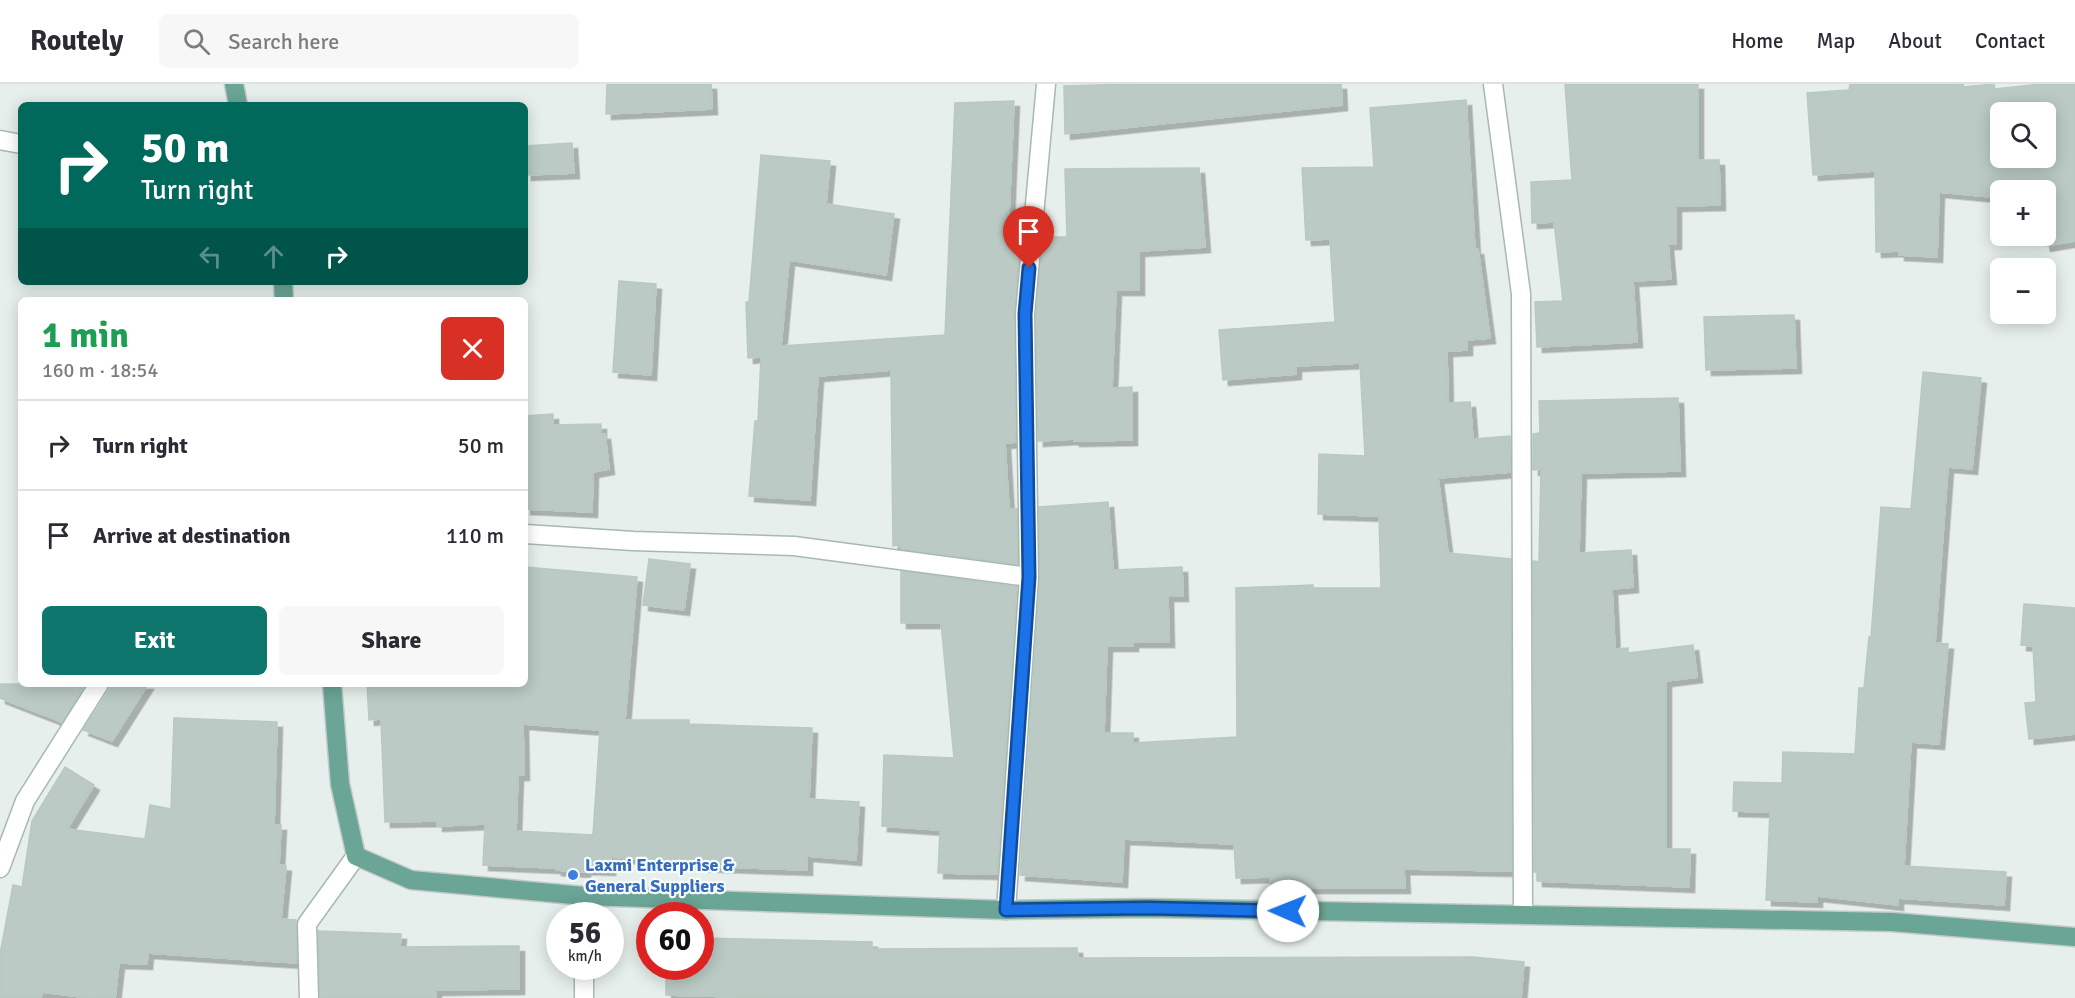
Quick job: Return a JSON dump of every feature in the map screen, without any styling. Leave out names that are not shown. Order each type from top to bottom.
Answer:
[{"type":"main road","points":[[234,84],[237,102]]},
{"type":"main road","points":[[332,687],[340,784],[356,856],[411,880],[584,896],[1006,910],[1147,908],[1892,922],[2075,937]]},
{"type":"street","points":[[1006,910],[1029,577],[1025,314],[1046,84]]},
{"type":"street","points":[[1493,84],[1521,294],[1523,915]]},
{"type":"street","points":[[0,140],[18,143]]},
{"type":"street","points":[[528,534],[633,541],[794,546],[1029,577]]},
{"type":"street","points":[[0,868],[25,801],[97,687]]},
{"type":"street","points":[[309,998],[307,924],[356,856]]},
{"type":"street","points":[[584,896],[584,902]]},
{"type":"street","points":[[584,980],[584,998]]},
{"type":"building","points":[[607,84],[711,84],[712,109],[606,114]]},
{"type":"building","points":[[1341,84],[1342,105],[1065,134],[1064,86]]},
{"type":"building","points":[[1565,84],[1698,84],[1698,160],[1719,160],[1720,205],[1676,206],[1676,244],[1668,244],[1671,279],[1633,281],[1637,342],[1537,347],[1535,302],[1563,301],[1554,222],[1532,223],[1531,182],[1572,180]]},
{"type":"building","points":[[1850,84],[1963,84],[1963,87],[1994,84],[1995,89],[2040,84],[2075,84],[2075,241],[2056,244],[2056,180],[1990,180],[1990,197],[1939,192],[1937,257],[1899,255],[1899,251],[1876,252],[1875,171],[1813,175],[1807,93],[1849,90]]},
{"type":"building","points":[[1466,100],[1475,250],[1478,249],[1490,338],[1467,340],[1467,350],[1447,351],[1448,403],[1470,402],[1473,439],[1510,436],[1510,472],[1438,478],[1448,553],[1511,559],[1512,871],[1404,869],[1405,888],[1305,888],[1305,892],[1271,894],[1270,877],[1236,878],[1234,844],[1124,839],[1122,882],[1020,875],[1040,578],[1039,507],[1108,502],[1113,570],[1182,567],[1183,596],[1168,596],[1169,642],[1133,642],[1133,646],[1107,646],[1104,733],[1133,733],[1133,743],[1237,737],[1236,588],[1313,585],[1313,588],[1381,588],[1379,516],[1318,514],[1319,454],[1365,456],[1360,363],[1296,366],[1296,374],[1223,380],[1219,330],[1335,322],[1330,239],[1306,240],[1302,168],[1374,167],[1370,108]]},
{"type":"building","points":[[1014,101],[1008,238],[1021,238],[1014,314],[1016,442],[1005,443],[1009,509],[1017,509],[1018,564],[901,549],[900,545],[893,546],[891,370],[818,376],[810,500],[749,496],[755,421],[758,421],[761,357],[748,358],[746,302],[749,302],[761,155],[830,161],[826,204],[894,214],[886,275],[789,260],[781,346],[945,335],[955,103]]},
{"type":"building","points":[[572,143],[574,173],[528,175],[528,146]]},
{"type":"building","points":[[1199,168],[1205,247],[1139,251],[1139,290],[1116,290],[1112,388],[1132,387],[1132,440],[1038,441],[1036,314],[1043,237],[1067,237],[1065,169]]},
{"type":"building","points":[[619,281],[656,284],[651,375],[613,372]]},
{"type":"building","points":[[1794,315],[1796,368],[1706,370],[1704,317]]},
{"type":"building","points":[[1923,372],[1981,378],[1972,469],[1948,467],[1935,643],[1948,644],[1939,744],[1911,742],[1904,866],[2006,872],[2004,905],[1898,898],[1898,905],[1817,896],[1817,902],[1766,900],[1770,812],[1733,811],[1734,782],[1782,783],[1783,752],[1855,754],[1859,688],[1864,688],[1869,637],[1871,637],[1881,507],[1911,509]]},
{"type":"building","points":[[1678,398],[1680,471],[1581,473],[1579,553],[1631,550],[1633,587],[1612,589],[1615,649],[1628,648],[1628,653],[1693,645],[1697,677],[1666,681],[1666,849],[1690,849],[1689,887],[1537,881],[1537,872],[1534,872],[1533,561],[1539,562],[1541,469],[1533,470],[1533,434],[1540,433],[1539,401]]},
{"type":"building","points":[[553,414],[553,425],[601,424],[601,434],[605,434],[609,469],[593,472],[592,512],[528,509],[528,416]]},
{"type":"building","points":[[649,559],[690,564],[684,610],[643,605]]},
{"type":"building","points":[[528,567],[637,577],[625,720],[689,720],[689,724],[812,728],[809,799],[859,802],[856,860],[807,856],[807,870],[695,866],[695,863],[611,857],[610,870],[585,869],[585,872],[556,870],[556,868],[483,865],[485,824],[437,826],[437,821],[385,822],[381,719],[369,720],[367,687],[528,687]],"holes":[[[523,724],[600,730],[593,835],[516,831],[518,775],[524,775]]]},
{"type":"building","points":[[901,571],[1017,587],[997,874],[938,873],[940,830],[882,826],[884,755],[954,758],[941,623],[901,623]]},
{"type":"building","points":[[2024,604],[2075,608],[2075,734],[2029,739],[2025,703],[2036,702],[2033,646],[2021,645]]},
{"type":"building","points":[[0,684],[18,684],[18,687],[84,687],[62,722],[0,698]]},
{"type":"building","points":[[110,687],[146,687],[112,741],[83,730]]},
{"type":"building","points":[[174,718],[277,722],[274,825],[281,825],[279,865],[286,866],[281,919],[296,920],[297,963],[148,953],[147,964],[119,963],[115,998],[90,998],[42,992],[41,998],[0,998],[0,954],[13,885],[22,887],[32,821],[65,767],[94,785],[67,829],[145,839],[150,805],[171,809]]},
{"type":"building","points":[[318,931],[401,934],[400,947],[519,946],[519,989],[436,990],[436,998],[320,998]]},
{"type":"building","points":[[714,938],[872,942],[872,949],[1077,948],[1078,958],[1473,957],[1524,962],[1521,998],[779,998],[666,995],[666,980],[714,980]]},
{"type":"place","name":"Laxmi Enterprise & General Suppliers","points":[[573,875]]},
{"type":"route","points":[[1029,268],[1025,314],[1029,577],[1006,910],[1147,908],[1288,911]]}]
